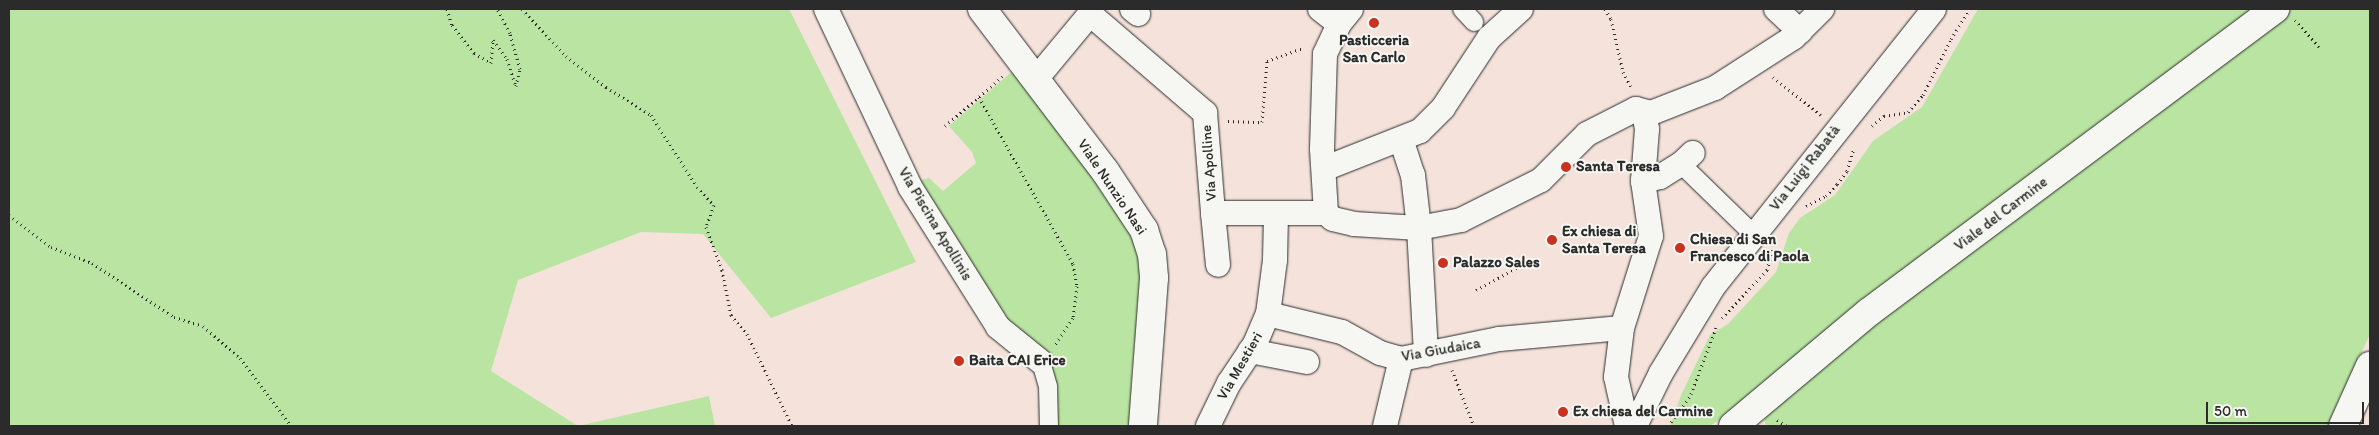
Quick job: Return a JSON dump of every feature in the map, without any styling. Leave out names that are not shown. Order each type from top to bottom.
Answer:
[{"type":"street","name":"Via Piscina Apollinis","points":[[826,9],[910,188],[998,327],[1041,362]]},
{"type":"street","name":"Viale Nunzio Nasi","points":[[982,9],[1144,230],[1152,254],[1154,278],[1143,426]]},
{"type":"street","points":[[1320,9],[1345,16],[1325,54],[1322,149],[1326,168],[1326,213]]},
{"type":"street","points":[[1462,9],[1483,31]]},
{"type":"street","points":[[1326,168],[1420,131],[1443,108],[1483,31],[1521,9]]},
{"type":"street","points":[[1776,9],[1800,31]]},
{"type":"street","name":"Via Apolline","points":[[1028,70],[1090,14],[1205,113],[1213,213],[1326,213],[1333,219],[1354,224],[1419,228],[1460,220],[1542,180],[1587,134],[1640,111],[1651,114],[1715,88],[1760,61],[1800,31],[1822,9]]},
{"type":"street","name":"Via Luigi Rabatà","points":[[1635,426],[1713,287],[1764,238],[1838,127],[1934,9]]},
{"type":"street","name":"Viale del Carmine","points":[[1733,426],[1870,312],[2282,12]]},
{"type":"street","points":[[1627,426],[1616,377],[1622,328],[1651,236],[1643,181],[1647,129],[1640,111]]},
{"type":"street","points":[[1401,139],[1413,175],[1434,354]]},
{"type":"street","points":[[1643,181],[1660,177],[1687,159],[1764,238]]},
{"type":"street","points":[[1213,213],[1218,265]]},
{"type":"street","name":"Via Mestieri","points":[[1215,424],[1268,314],[1275,260],[1276,214]]},
{"type":"street","name":"Via Giudaica","points":[[1268,314],[1342,332],[1380,353],[1401,359],[1434,354],[1499,339],[1622,328]]},
{"type":"street","points":[[1250,351],[1307,362]]},
{"type":"street","points":[[1385,426],[1401,359]]},
{"type":"street","points":[[1041,362],[1048,386],[1049,426]]},
{"type":"street","points":[[2343,426],[2370,366]]},
{"type":"path","points":[[447,9],[452,26],[474,54],[491,63],[493,40],[507,59],[516,86],[520,69],[510,33],[497,9]]},
{"type":"path","points":[[522,9],[566,56],[606,87],[651,115],[697,187],[714,205],[706,227],[722,270],[731,315],[747,334],[792,426]]},
{"type":"path","points":[[1605,9],[1611,20],[1623,72],[1637,100],[1640,111]]},
{"type":"path","points":[[1869,128],[1884,116],[1908,112],[1923,95],[1950,39],[1970,9]]},
{"type":"path","points":[[2282,12],[2319,47]]},
{"type":"path","points":[[1206,121],[1262,122],[1267,61],[1305,47],[1325,54]]},
{"type":"path","points":[[1760,61],[1776,82],[1838,127]]},
{"type":"path","points":[[945,126],[979,97],[1028,70]]},
{"type":"path","points":[[979,97],[1073,264],[1077,286],[1072,318],[1041,362]]},
{"type":"path","points":[[1801,209],[1826,196],[1837,184],[1847,171],[1858,140]]},
{"type":"path","points":[[9,215],[51,246],[92,263],[174,317],[203,326],[240,358],[291,426]]},
{"type":"path","points":[[1668,426],[1691,394],[1718,322],[1767,270],[1764,238]]},
{"type":"path","points":[[1476,290],[1518,267]]},
{"type":"path","points":[[1434,354],[1458,380],[1474,426]]},
{"type":"green space","points":[[9,9],[789,9],[916,262],[771,318],[703,234],[641,232],[518,280],[491,371],[578,426],[9,426]]},
{"type":"green space","points":[[1978,9],[2260,9],[1749,400],[1710,426],[1670,426],[1682,393],[1710,335],[1728,324],[1776,272],[1789,233],[1800,218],[1835,195],[1873,141],[1922,107]]},
{"type":"green space","points":[[2292,9],[2370,9],[2370,334],[2329,426],[1766,426],[1763,415],[1806,375]]},
{"type":"green space","points":[[1015,69],[1119,209],[1144,262],[1132,370],[1130,426],[1058,426],[1056,392],[1047,352],[1011,326],[917,181],[929,178],[943,191],[976,163],[972,152],[949,126]]},
{"type":"green space","points":[[709,396],[715,426],[578,426]]},
{"type":"place","name":"Pasticceria San Carlo","points":[[1374,23]]},
{"type":"place","name":"Santa Teresa","points":[[1566,167]]},
{"type":"place","name":"Ex chiesa di Santa Teresa","points":[[1552,240]]},
{"type":"place","name":"Chiesa di San Francesco di Paola","points":[[1680,248]]},
{"type":"place","name":"Palazzo Sales","points":[[1443,263]]},
{"type":"place","name":"Baita CAI Erice","points":[[959,361]]},
{"type":"place","name":"Ex chiesa del Carmine","points":[[1563,412]]}]
